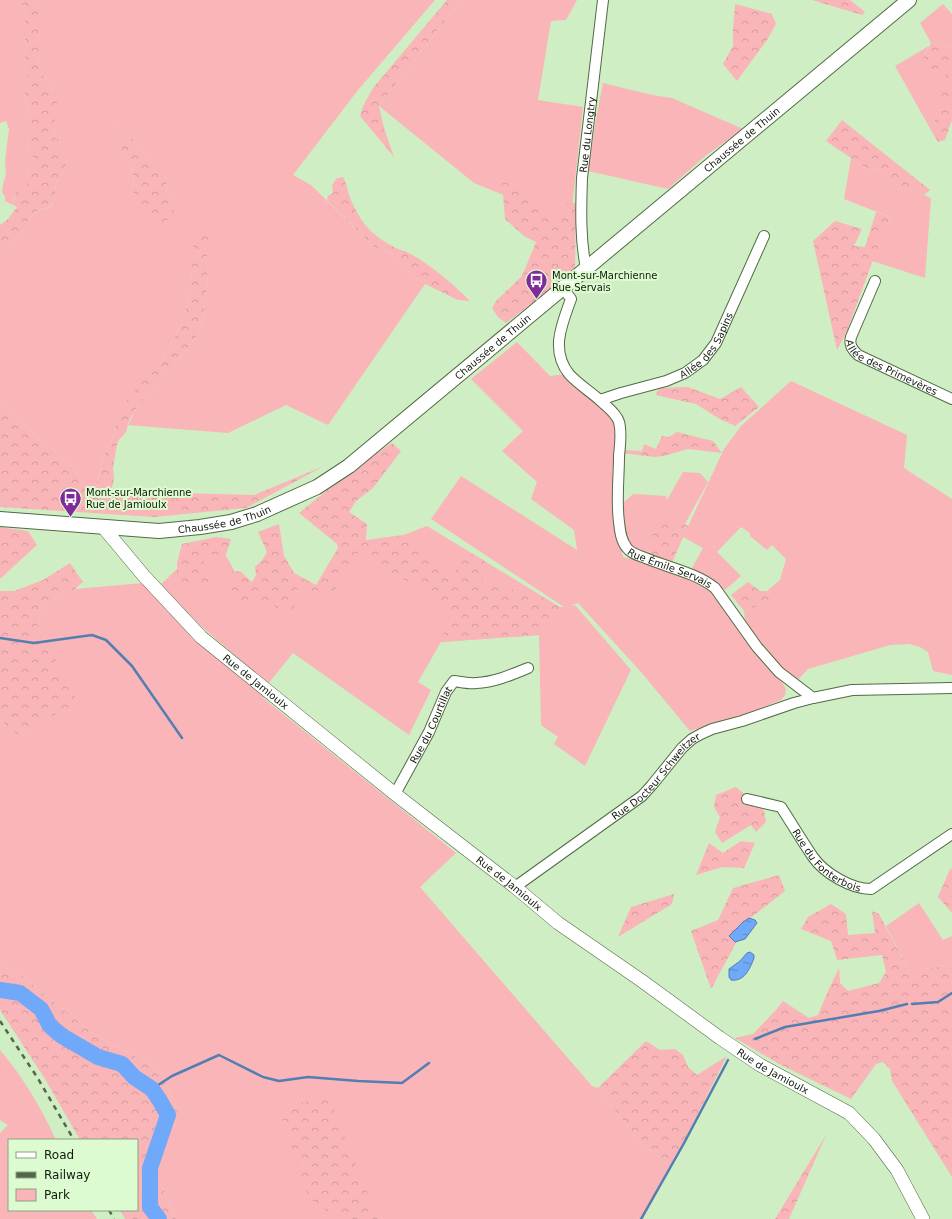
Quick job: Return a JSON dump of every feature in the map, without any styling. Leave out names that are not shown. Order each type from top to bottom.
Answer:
[{"type":"main road","name":"Chaussée de Thuin","points":[[0,519],[159,531],[200,527],[231,522],[257,514],[316,487],[349,466],[909,0]]},
{"type":"street","name":"Rue du Longtry","points":[[586,268],[582,248],[581,204],[603,0]]},
{"type":"street","name":"Allée des Sapins","points":[[600,400],[666,381],[685,373],[703,360],[716,343],[764,236]]},
{"type":"street","name":"Allée des Primevères","points":[[875,281],[851,336],[850,341],[853,351],[858,355],[952,399]]},
{"type":"street","name":"Rue Émile Servais","points":[[563,288],[571,299],[559,333],[559,351],[562,363],[570,374],[616,416],[619,424],[620,436],[617,508],[620,534],[626,548],[632,552],[708,582],[715,588],[757,647],[779,672],[813,698]]},
{"type":"street","name":"Rue de Jamioulx","points":[[103,527],[144,576],[201,637],[395,794],[515,887],[558,923],[760,1065],[849,1113],[874,1139],[897,1170],[923,1219]]},
{"type":"street","name":"Rue du Courtillat","points":[[395,794],[429,732],[446,692],[454,681],[475,684],[489,682],[501,679],[528,668]]},
{"type":"street","points":[[813,698],[852,690],[952,688]]},
{"type":"street","name":"Rue Docteur Schweitzer","points":[[515,887],[642,796],[652,786],[682,748],[692,739],[712,729],[813,698]]},
{"type":"street","name":"Rue du Fonterbois","points":[[747,799],[781,808],[813,858],[824,869],[846,883],[861,888],[871,889],[952,834]]},
{"type":"green space","points":[[0,0],[22,0],[25,12],[25,38],[27,50],[25,56],[25,69],[28,79],[28,86],[25,90],[24,98],[28,104],[27,109],[31,121],[28,132],[28,150],[34,158],[26,172],[28,183],[14,197],[13,205],[5,201],[5,197],[2,192],[6,175],[5,161],[9,129],[6,121],[0,123]]},
{"type":"green space","points":[[22,0],[37,0],[39,38],[38,61],[40,70],[54,92],[57,101],[54,126],[55,138],[60,140],[67,162],[55,185],[56,191],[53,202],[49,207],[37,211],[31,217],[18,237],[0,251],[0,225],[8,219],[17,207],[13,205],[16,194],[28,183],[26,172],[34,158],[28,150],[28,132],[31,121],[27,109],[28,104],[24,98],[25,90],[28,86],[28,79],[25,69],[25,56],[27,50],[25,38],[25,12]]},
{"type":"green space","points":[[37,0],[435,0],[358,90],[293,175],[311,185],[374,247],[390,253],[414,276],[425,284],[328,425],[286,405],[228,433],[128,425],[137,407],[186,350],[201,330],[208,282],[207,243],[210,229],[192,268],[188,301],[183,321],[160,364],[116,425],[113,438],[103,457],[95,492],[98,493],[89,493],[73,468],[0,404],[0,251],[18,237],[34,214],[50,207],[56,191],[55,185],[67,162],[60,140],[55,139],[54,92],[40,70],[38,61]],"holes":[[[114,123],[117,124],[126,136],[133,139],[154,165],[165,173],[167,194],[173,202],[133,188],[134,179],[131,166],[121,151]]]},
{"type":"green space","points":[[447,0],[461,0],[379,106],[384,128],[394,157],[360,116],[364,104],[373,88]]},
{"type":"green space","points":[[461,0],[577,0],[566,20],[551,21],[538,100],[583,107],[572,208],[561,239],[506,196],[474,183],[379,106]]},
{"type":"green space","points":[[812,0],[850,0],[865,12],[862,15]]},
{"type":"green space","points":[[735,4],[772,14],[776,24],[767,40],[737,81],[723,64],[733,46]]},
{"type":"green space","points":[[943,4],[952,14],[952,48],[931,43],[920,23]]},
{"type":"green space","points":[[931,43],[952,48],[952,120],[945,140],[938,142],[932,132],[946,74],[928,74],[922,60]]},
{"type":"green space","points":[[929,46],[922,60],[947,74],[932,132],[895,66]]},
{"type":"green space","points":[[603,83],[652,95],[672,98],[743,129],[704,157],[668,189],[588,171]]},
{"type":"green space","points":[[842,120],[930,190],[924,195],[889,181],[880,170],[867,169],[826,141]]},
{"type":"green space","points":[[113,123],[117,124],[126,136],[133,139],[154,165],[161,166],[165,173],[167,194],[173,202],[174,212],[172,218],[161,223],[148,219],[135,203],[133,188],[134,179],[131,166],[121,151],[118,139],[113,130]]},
{"type":"green space","points":[[851,158],[867,169],[880,170],[889,181],[931,198],[925,278],[872,261],[890,217],[844,199]]},
{"type":"green space","points":[[343,177],[356,211],[363,222],[377,237],[397,249],[416,257],[432,268],[470,301],[458,300],[425,284],[414,276],[390,253],[374,247],[327,200],[328,196],[333,193],[332,185],[337,178]]},
{"type":"green space","points":[[514,181],[558,226],[566,203],[576,203],[575,270],[506,323],[498,317],[492,308],[496,301],[522,276],[536,242],[524,236],[505,219],[502,183]]},
{"type":"green space","points":[[876,212],[890,217],[847,331],[837,350],[813,241],[835,221],[862,229],[854,246],[865,247]]},
{"type":"green space","points":[[210,229],[214,234],[207,243],[208,282],[201,330],[186,350],[137,407],[129,421],[126,432],[118,441],[113,468],[114,478],[111,493],[139,492],[254,495],[324,466],[246,508],[154,517],[0,507],[0,404],[73,468],[89,493],[96,493],[103,457],[113,438],[121,410],[144,379],[160,364],[183,321],[188,301],[193,247],[200,235]]},
{"type":"green space","points":[[517,342],[550,376],[565,374],[615,419],[615,518],[616,530],[623,557],[668,569],[712,589],[777,674],[786,689],[785,695],[781,700],[754,711],[690,731],[641,672],[578,603],[569,606],[575,605],[631,670],[585,766],[554,744],[558,737],[541,725],[539,635],[441,642],[418,682],[431,690],[409,735],[293,653],[268,684],[201,626],[160,585],[180,566],[218,541],[251,601],[295,583],[326,596],[357,553],[427,526],[560,607],[564,607],[431,519],[461,476],[577,550],[574,530],[531,499],[537,482],[502,451],[523,431],[471,379]]},
{"type":"green space","points":[[791,381],[907,435],[904,468],[952,499],[952,675],[933,671],[928,652],[920,647],[909,644],[890,645],[808,669],[797,681],[780,667],[766,650],[745,621],[744,611],[775,598],[767,591],[780,580],[786,559],[772,545],[767,550],[750,536],[750,533],[741,527],[717,552],[741,576],[725,590],[691,570],[703,548],[683,537],[724,449],[741,426]]},
{"type":"green space","points":[[688,387],[720,399],[741,387],[759,407],[735,426],[718,418],[696,404],[655,395],[660,388]]},
{"type":"green space","points":[[677,432],[713,441],[722,453],[688,449],[664,456],[654,457],[623,453],[623,450],[642,451],[644,444],[656,449],[662,436],[669,437]]},
{"type":"green space","points":[[392,443],[401,451],[373,488],[356,501],[349,512],[367,524],[366,540],[403,535],[453,574],[467,551],[485,561],[482,584],[537,594],[560,607],[539,635],[441,642],[451,606],[357,553],[330,598],[296,589],[294,616],[288,616],[273,605],[239,604],[234,596],[227,572],[240,571],[252,582],[256,575],[255,567],[263,559],[267,552],[258,532],[279,524],[284,556],[294,573],[316,585],[338,548],[337,544],[299,513],[357,466]]},
{"type":"green space","points":[[683,472],[700,473],[708,482],[685,524],[684,523],[680,530],[656,522],[647,556],[630,547],[625,538],[622,504],[633,494],[666,496],[667,500]]},
{"type":"green space","points":[[656,521],[680,530],[683,523],[688,526],[671,565],[647,556]]},
{"type":"green space","points":[[0,527],[28,531],[37,545],[0,579]]},
{"type":"green space","points":[[216,537],[231,539],[224,560],[213,554],[202,558],[212,577],[210,586],[177,586],[177,563],[182,544]]},
{"type":"green space","points":[[70,563],[83,582],[75,589],[47,602],[37,625],[78,702],[18,735],[0,720],[0,591],[14,591],[43,580]]},
{"type":"green space","points":[[748,582],[760,591],[767,591],[776,598],[744,611],[731,595]]},
{"type":"green space","points":[[144,583],[193,639],[266,696],[263,698],[456,853],[420,887],[592,1086],[598,1088],[640,1143],[671,1167],[643,1219],[176,1219],[153,1166],[179,1115],[160,1070],[95,1035],[21,975],[0,965],[0,720],[18,735],[77,702],[37,625],[47,602],[75,589]]},
{"type":"green space","points":[[736,787],[764,810],[766,822],[756,832],[751,825],[722,843],[715,832],[720,817],[714,807],[716,795]]},
{"type":"green space","points":[[741,841],[755,843],[744,868],[723,867],[696,875],[709,843],[723,853]]},
{"type":"green space","points":[[952,868],[952,913],[938,897],[949,871]]},
{"type":"green space","points":[[779,875],[785,891],[749,919],[711,989],[691,931],[718,920],[733,888]]},
{"type":"green space","points":[[674,894],[672,904],[618,937],[631,907]]},
{"type":"green space","points":[[919,903],[943,940],[952,936],[952,964],[924,969],[908,969],[886,926]]},
{"type":"green space","points":[[831,904],[846,914],[848,935],[875,933],[872,911],[879,914],[908,969],[924,969],[952,964],[952,1177],[892,1081],[890,1069],[883,1062],[876,1064],[851,1099],[779,1064],[735,1038],[753,1034],[783,1001],[809,1018],[818,1015],[839,968],[840,983],[848,991],[879,983],[886,972],[882,955],[837,960],[831,941],[801,929],[808,917]]},
{"type":"green space","points":[[0,965],[21,975],[95,1035],[160,1070],[179,1115],[153,1166],[176,1219],[125,1219],[121,1211],[138,1211],[138,1139],[79,1139],[45,1079],[0,1010]]},
{"type":"green space","points":[[646,1041],[660,1050],[675,1049],[683,1055],[688,1067],[697,1075],[727,1056],[671,1167],[640,1143],[598,1088]]},
{"type":"green space","points":[[0,1050],[31,1093],[56,1139],[8,1139],[8,1211],[92,1211],[97,1219],[0,1219],[0,1133],[8,1125],[0,1120]]},
{"type":"green space","points":[[329,1098],[378,1219],[339,1219],[308,1197],[278,1106]]},
{"type":"green space","points":[[826,1135],[789,1219],[775,1219]]},
{"type":"water","points":[[749,918],[755,920],[757,923],[745,939],[735,942],[729,936]]},
{"type":"water","points":[[750,952],[754,955],[754,958],[746,974],[740,979],[731,980],[729,977],[729,969]]},
{"type":"waterway","points":[[0,638],[34,643],[92,635],[106,640],[132,666],[182,738]]},
{"type":"waterway","points":[[0,990],[20,993],[41,1009],[50,1026],[62,1036],[98,1057],[122,1064],[134,1077],[152,1089],[168,1115],[150,1168],[150,1207],[159,1219]]},
{"type":"waterway","points":[[912,1004],[938,1002],[952,993]]},
{"type":"waterway","points":[[755,1039],[785,1027],[879,1011],[907,1004]]},
{"type":"waterway","points":[[152,1089],[172,1076],[219,1055],[263,1077],[279,1081],[308,1077],[402,1083],[429,1063]]},
{"type":"waterway","points":[[641,1219],[683,1145],[728,1060]]},
{"type":"railway","points":[[0,1021],[37,1077],[73,1139]]},
{"type":"railway","points":[[110,1211],[114,1219]]},
{"type":"place","name":"Mont-sur-Marchienne Rue Servais","points":[[536,300]]},
{"type":"place","name":"Mont-sur-Marchienne Rue de Jamioulx","points":[[71,518]]}]
